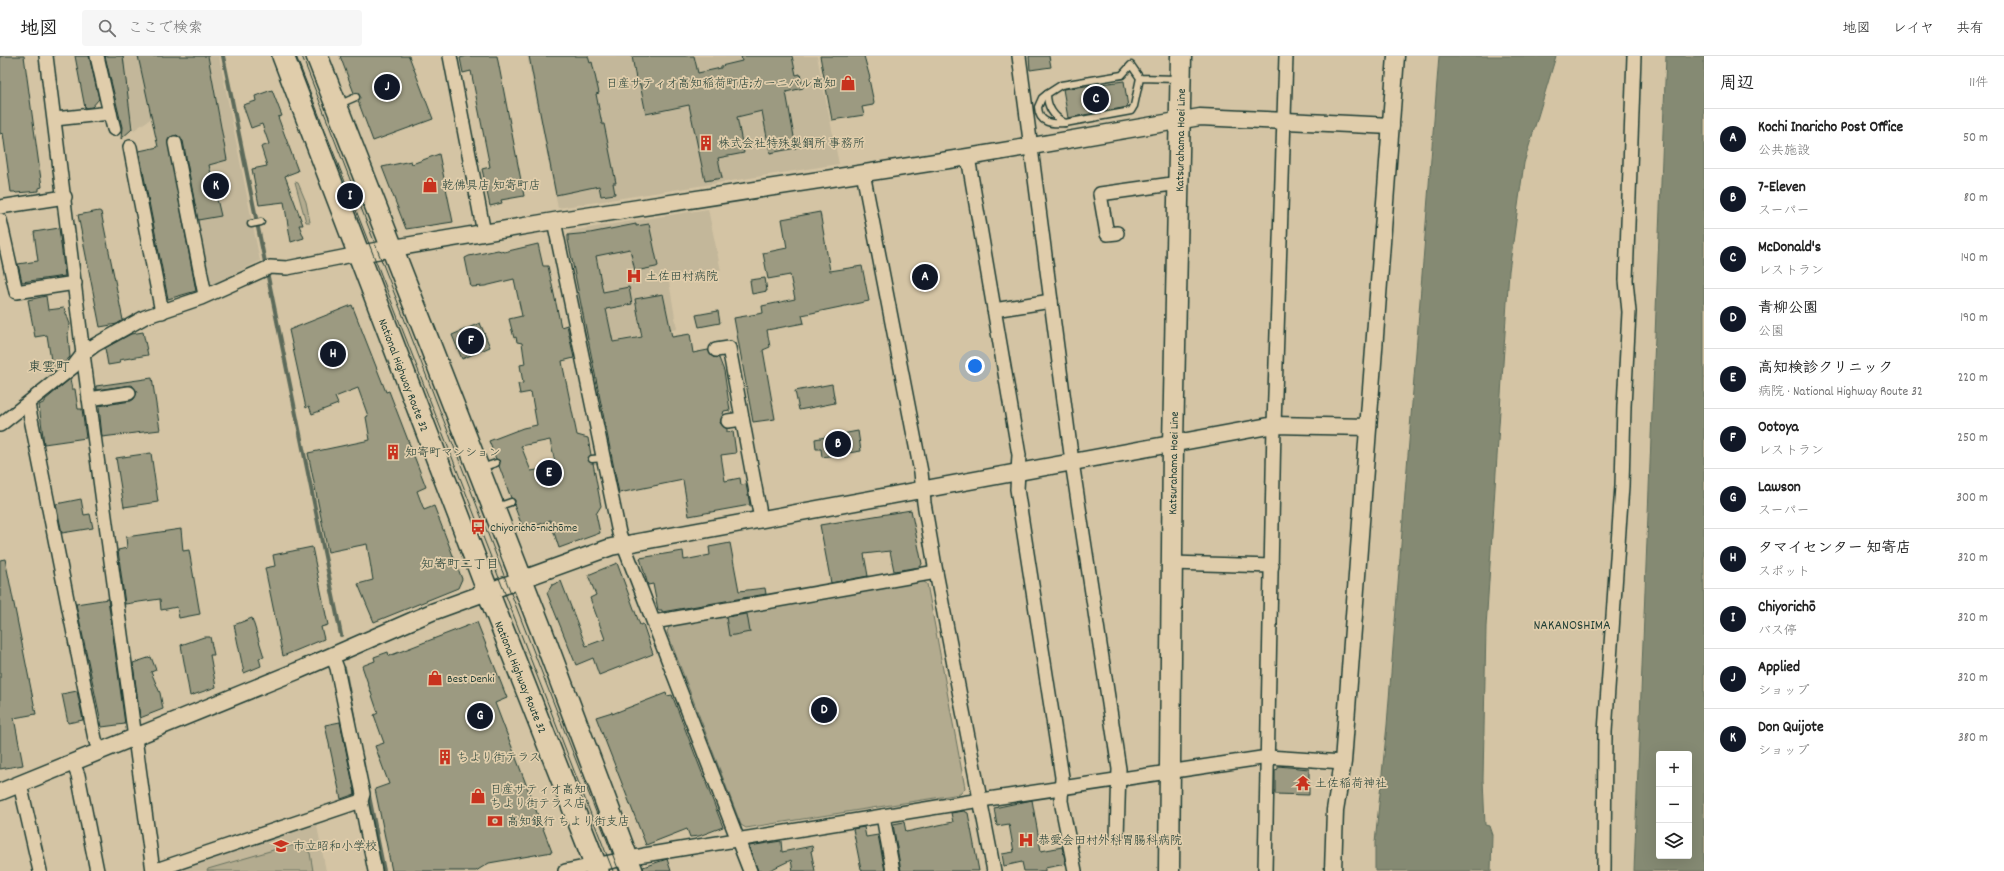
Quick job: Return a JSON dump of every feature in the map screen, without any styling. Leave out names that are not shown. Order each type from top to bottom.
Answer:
[{"type":"highway","name":"National Highway Route 32","points":[[283,56],[488,592],[597,868]]},
{"type":"highway","points":[[317,56],[391,248],[487,466],[502,505],[521,579],[630,864]]},
{"type":"main road","name":"Katsurahama Hoei Line","points":[[1170,871],[1173,444],[1181,120],[1181,56]]},
{"type":"street","points":[[46,56],[65,197],[83,354],[153,871],[362,801]]},
{"type":"street","points":[[97,56],[114,129]]},
{"type":"street","points":[[450,56],[484,233]]},
{"type":"street","points":[[1019,56],[1072,462],[1118,761],[1119,780],[1117,836]]},
{"type":"street","points":[[1265,871],[1274,425],[1286,56]]},
{"type":"street","points":[[1333,871],[1335,810],[1343,762],[1396,56]]},
{"type":"street","points":[[1604,871],[1605,732],[1622,493],[1629,312],[1626,280],[1634,56]]},
{"type":"street","points":[[55,119],[110,113]]},
{"type":"street","points":[[0,424],[28,404],[73,367],[83,354],[95,345],[145,317],[205,296],[265,268],[287,268],[391,248],[554,221],[1031,147],[1200,117],[1391,126]]},
{"type":"street","points":[[175,143],[205,296]]},
{"type":"street","points":[[130,147],[162,312]]},
{"type":"street","points":[[968,157],[1020,455],[1017,489],[1062,777],[1061,801],[1075,871]]},
{"type":"street","points":[[863,173],[920,466],[936,572],[994,871]]},
{"type":"street","points":[[1117,233],[1107,234],[1100,194],[1179,183]]},
{"type":"street","points":[[0,207],[65,197]]},
{"type":"street","points":[[0,220],[16,292],[75,283]]},
{"type":"street","points":[[554,221],[598,459],[619,533],[750,871]]},
{"type":"street","points":[[994,310],[1051,301]]},
{"type":"street","points":[[716,350],[729,348],[761,519]]},
{"type":"street","points":[[89,399],[129,393]]},
{"type":"street","points":[[28,404],[95,739],[100,752]]},
{"type":"street","points":[[728,421],[742,419]]},
{"type":"street","points":[[0,792],[135,738],[432,612],[611,547],[1274,425],[1368,427]]},
{"type":"street","points":[[1172,563],[1272,566]]},
{"type":"street","points":[[654,622],[936,572]]},
{"type":"street","points":[[332,655],[337,668],[363,794],[362,801],[375,871]]},
{"type":"street","points":[[565,871],[630,864],[737,840],[981,800],[1268,757],[1343,762]]},
{"type":"street","points":[[73,763],[78,775],[97,871]]},
{"type":"street","points":[[20,784],[40,871]]},
{"type":"street","points":[[883,816],[893,871]]},
{"type":"lane","points":[[1131,65],[1140,78],[1134,106],[1131,111],[1065,123],[1049,124],[1042,119],[1038,107],[1042,98],[1061,85],[1122,75],[1131,65]]},
{"type":"lane","points":[[1140,78],[1181,79]]},
{"type":"lane","points":[[1048,94],[1048,103],[1054,114],[1065,123]]},
{"type":"lane","points":[[336,105],[356,97]]},
{"type":"lane","points":[[251,224],[262,222]]},
{"type":"shaded area","points":[[118,56],[219,56],[260,261],[206,288],[171,105],[134,130]]},
{"type":"shaded area","points":[[527,56],[817,56],[839,164],[558,208]]},
{"type":"shaded area","points":[[1439,56],[1556,56],[1524,163],[1509,271],[1486,627],[1483,779],[1485,825],[1489,826],[1492,835],[1491,871],[1375,871],[1375,843],[1387,725]]},
{"type":"shaded area","points":[[1666,56],[1704,56],[1704,871],[1634,871]]},
{"type":"shaded area","points":[[295,182],[298,183],[306,202],[310,222],[306,222]]},
{"type":"shaded area","name":"土佐田村病院","points":[[708,209],[721,271],[669,282],[677,329],[588,346],[566,236],[570,231]]},
{"type":"shaded area","points":[[921,580],[927,584],[965,788],[960,794],[746,828],[741,825],[667,632],[670,625]]},
{"type":"shaded area","name":"市立昭和小学校","points":[[316,821],[326,871],[167,871]]},
{"type":"shaded area","points":[[300,845],[310,853],[313,871],[207,871],[208,869],[287,846]]},
{"type":"building","points":[[0,56],[24,56],[42,187],[39,188],[39,191],[11,192],[3,133],[0,134]]},
{"type":"building","points":[[75,56],[89,56],[99,99],[92,107],[85,108]]},
{"type":"building","points":[[105,56],[123,56],[132,129],[121,139],[122,127]]},
{"type":"building","points":[[138,56],[208,56],[227,160],[209,165],[221,216],[198,220],[183,141],[177,135],[170,137],[168,140],[196,291],[168,299],[139,151],[158,147]]},
{"type":"building","points":[[340,56],[409,56],[433,119],[373,141],[358,101],[360,96],[354,93]]},
{"type":"building","points":[[467,56],[497,56],[524,196],[501,200],[502,203],[490,206],[482,169],[490,167],[471,71],[463,73],[460,58]]},
{"type":"building","points":[[529,56],[588,56],[590,63],[592,62],[599,93],[596,94],[602,124],[604,124],[616,183],[613,183],[615,194],[601,196],[599,186],[556,195]]},
{"type":"building","points":[[632,56],[694,56],[698,73],[721,68],[721,66],[742,61],[741,56],[792,56],[796,75],[800,74],[803,88],[786,92],[796,148],[770,153],[762,111],[737,117],[744,153],[718,158],[722,178],[705,181],[689,105],[646,114],[640,84],[637,85]]},
{"type":"building","points":[[820,56],[864,56],[870,78],[874,103],[873,105],[862,107],[864,115],[832,120]]},
{"type":"building","points":[[1029,56],[1049,56],[1051,67],[1030,70]]},
{"type":"building","points":[[1124,81],[1128,107],[1068,118],[1063,89]]},
{"type":"building","points":[[272,90],[282,116],[278,117],[298,171],[285,176],[303,225],[299,225],[304,238],[291,242],[284,202],[259,205],[252,169],[267,166],[261,147],[269,144],[262,124],[251,128],[243,105],[256,101],[255,96]]},
{"type":"building","name":"乾佛具店 知寄町店","points":[[439,154],[453,222],[406,229],[382,167],[411,161],[412,164]]},
{"type":"building","points":[[99,211],[101,212],[123,320],[117,324],[100,327],[78,215]]},
{"type":"building","points":[[820,212],[830,271],[862,266],[869,301],[802,315],[804,323],[767,330],[770,347],[763,350],[775,419],[753,422],[734,318],[763,313],[762,306],[795,299],[790,275],[768,279],[763,253],[787,248],[782,219]]},
{"type":"building","points":[[636,224],[636,226],[649,224],[658,266],[635,271],[630,249],[596,256],[603,292],[629,287],[632,304],[606,309],[613,342],[642,337],[635,299],[663,294],[672,337],[690,334],[693,353],[708,350],[713,357],[719,358],[724,371],[730,410],[724,411],[720,423],[727,429],[727,432],[733,431],[736,453],[721,455],[725,481],[740,478],[741,485],[746,484],[750,505],[689,516],[683,480],[619,493],[568,235],[590,233]]},
{"type":"building","points":[[59,228],[65,276],[22,282],[18,264],[38,261],[34,232]]},
{"type":"building","points":[[538,244],[543,266],[548,266],[561,327],[567,325],[574,358],[562,361],[577,435],[588,438],[591,455],[588,460],[593,463],[601,506],[596,514],[600,533],[559,548],[550,520],[524,531],[514,505],[515,500],[511,498],[499,466],[500,461],[496,459],[489,441],[523,428],[537,425],[531,392],[520,394],[518,384],[523,383],[520,365],[525,364],[522,343],[517,342],[516,337],[514,338],[509,319],[522,316],[514,279],[485,286],[471,287],[465,258],[498,250],[504,252]],"holes":[[[550,440],[556,467],[531,471],[521,446]]]},
{"type":"building","points":[[765,278],[767,291],[752,294],[750,280]]},
{"type":"building","points":[[46,296],[48,310],[64,308],[70,324],[68,334],[70,357],[53,373],[47,335],[35,337],[28,300]]},
{"type":"building","points":[[352,305],[386,392],[389,391],[426,487],[417,491],[424,510],[434,506],[462,579],[458,588],[374,622],[358,584],[373,580],[367,544],[328,552],[308,453],[370,440],[366,417],[368,416],[358,388],[335,397],[338,404],[312,414],[309,406],[306,408],[289,330]]},
{"type":"building","points":[[718,311],[720,323],[699,327],[696,315]]},
{"type":"building","points":[[480,323],[490,347],[462,359],[452,335]]},
{"type":"building","points":[[143,332],[148,355],[119,360],[120,363],[108,365],[105,348],[131,334]]},
{"type":"building","points":[[152,378],[160,430],[102,437],[99,406],[131,401],[134,399],[137,392],[132,385],[96,390],[96,386]]},
{"type":"building","points":[[70,379],[72,389],[75,389],[78,409],[82,409],[86,438],[44,444],[39,405],[45,402],[45,400]]},
{"type":"building","points":[[832,384],[835,403],[799,410],[795,391]]},
{"type":"building","points":[[858,431],[861,451],[822,457],[821,449],[816,449],[815,439]]},
{"type":"building","points":[[151,453],[158,502],[124,507],[116,458]]},
{"type":"building","points":[[81,499],[84,515],[90,514],[93,528],[62,533],[56,504]]},
{"type":"building","points":[[911,510],[922,564],[920,567],[894,571],[890,551],[864,554],[868,576],[831,583],[820,525]]},
{"type":"building","points":[[181,529],[183,551],[189,550],[200,614],[179,618],[177,607],[161,610],[160,599],[125,604],[118,550],[127,548],[126,537]]},
{"type":"building","points":[[730,543],[739,591],[765,588],[766,594],[662,612],[662,610],[658,610],[653,584],[648,585],[640,558],[683,551],[684,560],[710,555],[709,547]]},
{"type":"building","points":[[312,547],[328,625],[321,627],[324,639],[283,656],[265,568],[275,566],[273,555]]},
{"type":"building","points":[[5,559],[36,714],[14,718],[23,765],[0,769],[0,560]]},
{"type":"building","points":[[617,563],[640,625],[643,624],[653,654],[599,675],[593,658],[576,665],[547,593],[552,585],[561,581],[586,646],[605,639],[590,598],[596,595],[588,575]]},
{"type":"building","points":[[108,599],[125,724],[102,727],[76,604]]},
{"type":"building","points":[[747,614],[750,632],[729,636],[726,617]]},
{"type":"building","points":[[252,618],[264,657],[259,658],[261,666],[244,673],[234,625]]},
{"type":"building","name":"ちより街テラス","points":[[477,622],[507,698],[495,703],[552,852],[489,863],[476,871],[392,871],[375,789],[389,784],[375,746],[384,743],[374,715],[378,713],[362,666],[375,661],[374,657],[388,652],[389,656]]},
{"type":"building","points":[[204,637],[210,637],[214,655],[210,655],[216,687],[190,696],[181,645]]},
{"type":"building","points":[[151,657],[156,670],[151,672],[160,693],[163,709],[140,718],[133,663]]},
{"type":"building","points":[[77,691],[83,720],[68,723],[62,694]]},
{"type":"building","points":[[666,693],[667,696],[672,695],[723,827],[699,836],[690,837],[687,829],[646,845],[596,717],[612,712],[612,714]]},
{"type":"building","points":[[340,722],[355,794],[341,799],[325,725]]},
{"type":"building","points":[[1278,766],[1309,769],[1309,795],[1275,794],[1275,770],[1278,769]]},
{"type":"building","points":[[1032,800],[1041,851],[1062,847],[1066,864],[1045,868],[1045,871],[1024,871],[1022,862],[1004,866],[1002,854],[1014,852],[1009,824],[997,826],[994,808]]},
{"type":"building","points":[[964,811],[968,813],[979,871],[901,871],[893,824],[904,822],[906,832],[953,822],[951,813]]},
{"type":"building","points":[[864,827],[866,837],[878,835],[885,871],[863,871],[861,869],[853,829]]},
{"type":"building","points":[[781,841],[782,852],[812,846],[813,850],[811,851],[815,871],[793,871],[791,860],[768,871],[758,871],[749,846]]},
{"type":"building","points":[[667,859],[671,871],[644,871],[643,867]]},
{"type":"waterway","points":[[223,56],[341,635]]},
{"type":"waterway","points":[[344,668],[354,720]]},
{"type":"waterway","points":[[368,791],[384,871]]},
{"type":"tram line","points":[[296,56],[613,871]]},
{"type":"tram line","points":[[302,56],[619,871]]},
{"type":"place","name":"日産サティオ高知稲荷町店;カーニバル高知","points":[[848,83]]},
{"type":"place","name":"Applied","points":[[387,87]]},
{"type":"place","name":"McDonald's","points":[[1096,99]]},
{"type":"place","name":"株式会社特殊製鋼所 事務所","points":[[706,143]]},
{"type":"place","name":"乾佛具店 知寄町店","points":[[430,185]]},
{"type":"place","name":"Don Quijote","points":[[216,186]]},
{"type":"place","name":"Chiyorichō","points":[[350,196]]},
{"type":"place","name":"土佐田村病院","points":[[634,276]]},
{"type":"place","name":"Kochi Inaricho Post Office","points":[[925,277]]},
{"type":"place","name":"Ootoya","points":[[471,341]]},
{"type":"place","name":"タマイセンター 知寄店","points":[[333,354]]},
{"type":"place","name":"7-Eleven","points":[[838,444]]},
{"type":"place","name":"知寄町マンション","points":[[393,452]]},
{"type":"place","name":"高知検診クリニック","points":[[549,473]]},
{"type":"place","name":"Chiyorichō-nichōme","points":[[478,527]]},
{"type":"place","name":"Best Denki","points":[[435,678]]},
{"type":"place","name":"青柳公園","points":[[824,710]]},
{"type":"place","name":"Lawson","points":[[480,716]]},
{"type":"place","name":"ちより街テラス","points":[[445,757]]},
{"type":"place","name":"土佐稲荷神社","points":[[1303,783]]},
{"type":"place","name":"日産サティオ高知 ちより街テラス店","points":[[478,796]]},
{"type":"place","name":"高知銀行 ちより街支店","points":[[495,821]]},
{"type":"place","name":"恭愛会田村外科胃腸科病院","points":[[1026,840]]},
{"type":"place","name":"市立昭和小学校","points":[[281,846]]},
{"type":"district","name":"東雲町","points":[[49,366]]},
{"type":"district","name":"知寄町二丁目","points":[[460,563]]},
{"type":"district","name":"NAKANOSHIMA","points":[[1572,624]]}]
